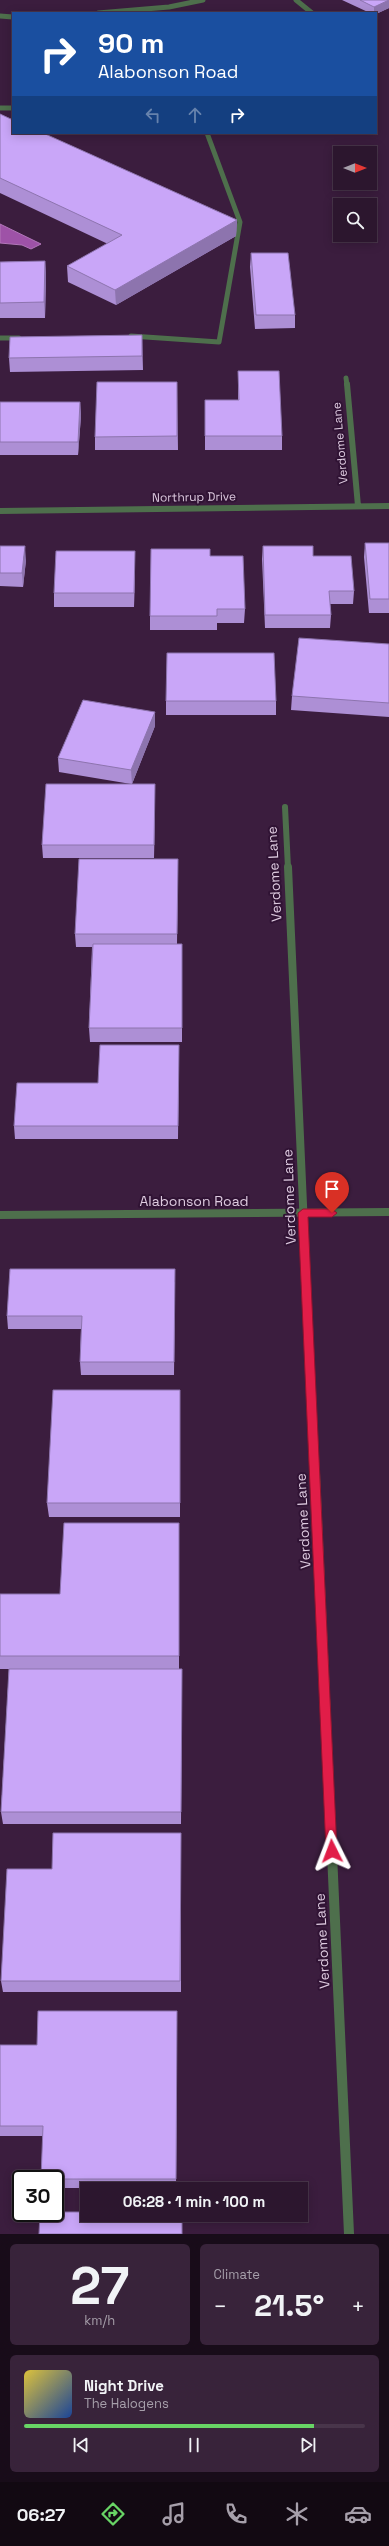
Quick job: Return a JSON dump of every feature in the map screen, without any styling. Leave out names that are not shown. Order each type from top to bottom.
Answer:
[{"type":"street","points":[[112,12],[169,8],[203,0]]},
{"type":"street","points":[[296,0],[311,12]]},
{"type":"street","points":[[0,16],[12,17]]},
{"type":"street","points":[[0,108],[12,108]]},
{"type":"street","points":[[126,336],[219,342],[240,222],[207,134]]},
{"type":"street","points":[[0,338],[24,338]]},
{"type":"street","name":"Verdome Lane","points":[[346,378],[358,506]]},
{"type":"street","name":"Northrup Drive","points":[[0,511],[389,506]]},
{"type":"street","name":"Verdome Lane","points":[[285,807],[349,2234]]},
{"type":"street","name":"Alabonson Road","points":[[0,1215],[389,1212]]},
{"type":"shaded area","points":[[0,224],[41,244],[31,249],[22,245],[0,243]]},
{"type":"building","points":[[360,0],[389,0],[374,7]]},
{"type":"building","points":[[0,114],[12,120],[12,134],[45,134],[237,220],[115,290],[67,266],[122,235],[0,178]]},
{"type":"building","points":[[251,253],[288,253],[295,315],[256,315]]},
{"type":"building","points":[[45,261],[44,302],[0,303],[0,262]]},
{"type":"building","points":[[142,335],[142,356],[9,358],[10,337]]},
{"type":"building","points":[[238,371],[279,371],[282,436],[205,436],[205,400],[239,400]]},
{"type":"building","points":[[97,382],[177,382],[177,436],[95,437]]},
{"type":"building","points":[[0,402],[80,402],[78,442],[0,442]]},
{"type":"building","points":[[365,543],[389,543],[389,599],[370,599]]},
{"type":"building","points":[[0,546],[25,546],[22,573],[0,573]]},
{"type":"building","points":[[263,546],[313,546],[313,556],[351,556],[354,591],[329,591],[331,615],[265,615]]},
{"type":"building","points":[[151,549],[210,549],[210,556],[243,556],[245,609],[217,609],[217,616],[150,616]]},
{"type":"building","points":[[56,551],[135,551],[134,593],[54,593]]},
{"type":"building","points":[[299,638],[389,644],[389,703],[292,696]]},
{"type":"building","points":[[167,653],[274,653],[276,701],[166,701]]},
{"type":"building","points":[[83,700],[155,712],[131,770],[58,758]]},
{"type":"building","points":[[46,784],[155,784],[154,845],[42,845]]},
{"type":"building","points":[[79,859],[178,859],[177,934],[75,934]]},
{"type":"building","points":[[93,944],[182,944],[182,1028],[89,1028]]},
{"type":"building","points":[[100,1045],[179,1045],[178,1126],[14,1126],[17,1083],[98,1083]]},
{"type":"building","points":[[10,1269],[175,1269],[174,1362],[80,1362],[82,1316],[7,1316]]},
{"type":"building","points":[[53,1390],[180,1390],[180,1503],[47,1503]]},
{"type":"building","points":[[64,1523],[179,1523],[179,1656],[0,1656],[0,1594],[60,1594]]},
{"type":"building","points":[[9,1669],[182,1669],[181,1812],[1,1812]]},
{"type":"building","points":[[53,1833],[181,1833],[180,1981],[1,1981],[7,1869],[52,1869]]},
{"type":"building","points":[[38,2011],[177,2011],[176,2179],[64,2179],[64,2170],[41,2170],[43,2126],[0,2126],[0,2045],[37,2045]]},
{"type":"building","points":[[64,2212],[80,2212],[80,2222],[182,2222],[182,2234],[39,2234],[40,2222],[64,2222]]},
{"type":"route","points":[[332,1213],[303,1213],[332,1851]]}]
